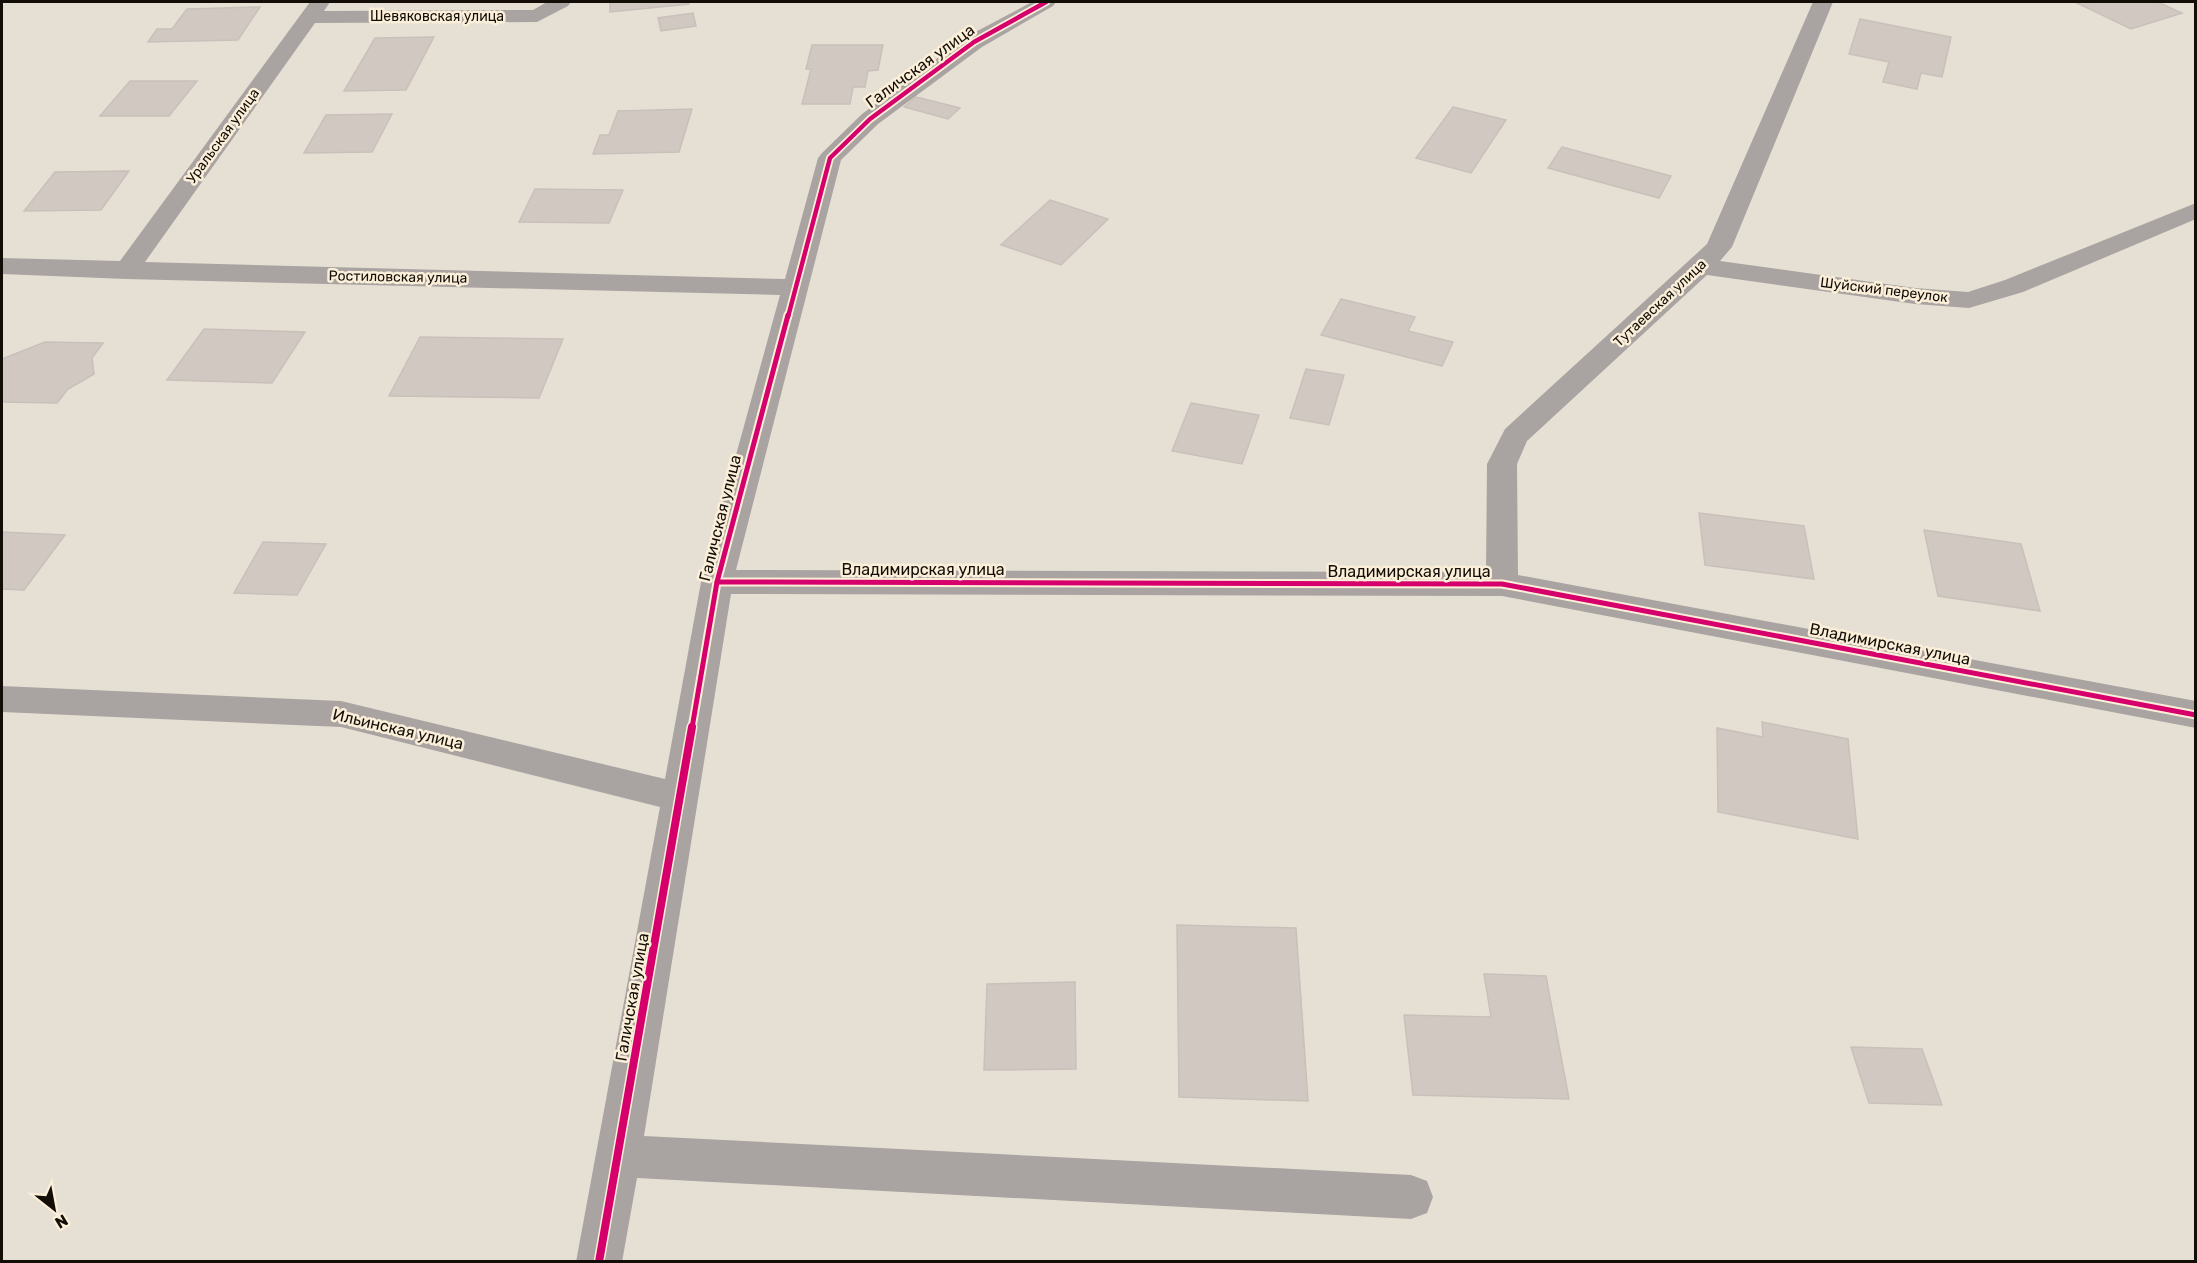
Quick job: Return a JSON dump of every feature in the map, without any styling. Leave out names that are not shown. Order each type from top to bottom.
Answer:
[{"type":"street","name":"Шевяковская улица","points":[[315,9],[537,15],[561,2]]},
{"type":"street","name":"Галичская улица","points":[[599,1262],[717,582],[830,158],[870,119],[974,42],[1046,2]]},
{"type":"street","name":"Тутаевская улица","points":[[1502,584],[1502,464],[1515,436],[1719,248],[1823,2]]},
{"type":"street","name":"Уральская улица","points":[[126,271],[315,9]]},
{"type":"street","name":"Шуйский переулок","points":[[1701,266],[1915,296],[1969,300],[2014,286],[2196,210]]},
{"type":"street","name":"Ростиловская улица","points":[[2,266],[794,287]]},
{"type":"street","name":"Владимирская улица","points":[[717,582],[1502,584],[2196,715]]},
{"type":"street","name":"Ильинская улица","points":[[2,699],[341,714],[680,797]]},
{"type":"street","points":[[619,1156],[1411,1197]]},
{"type":"building","points":[[610,2],[688,2],[689,4],[610,12]]},
{"type":"building","points":[[2075,2],[2158,2],[2182,13],[2131,29]]},
{"type":"building","points":[[260,7],[238,40],[148,42],[157,29],[172,29],[187,9]]},
{"type":"building","points":[[693,13],[696,26],[661,31],[658,18]]},
{"type":"building","points":[[1860,19],[1951,37],[1942,77],[1921,73],[1917,89],[1883,82],[1889,62],[1849,54]]},
{"type":"building","points":[[434,37],[406,90],[344,91],[375,38]]},
{"type":"building","points":[[812,45],[883,45],[878,70],[868,71],[865,87],[853,87],[850,104],[802,104],[811,69],[806,69]]},
{"type":"building","points":[[130,81],[197,81],[169,116],[100,116]]},
{"type":"building","points":[[916,97],[960,108],[948,119],[904,107]]},
{"type":"building","points":[[1453,107],[1506,120],[1471,173],[1416,158]]},
{"type":"building","points":[[692,109],[679,152],[593,154],[600,135],[609,135],[618,111]]},
{"type":"building","points":[[392,114],[372,152],[304,153],[326,115]]},
{"type":"building","points":[[1562,147],[1671,176],[1659,198],[1548,168]]},
{"type":"building","points":[[129,171],[101,210],[24,211],[55,172]]},
{"type":"building","points":[[535,189],[623,190],[609,223],[519,222]]},
{"type":"building","points":[[1050,200],[1108,219],[1061,265],[1001,245]]},
{"type":"building","points":[[1341,299],[1415,317],[1408,331],[1453,342],[1442,366],[1321,335]]},
{"type":"building","points":[[204,329],[305,332],[272,383],[167,380]]},
{"type":"building","points":[[420,337],[563,339],[539,398],[389,396]]},
{"type":"building","points":[[45,342],[103,343],[92,358],[94,374],[68,389],[57,403],[2,402],[2,359]]},
{"type":"building","points":[[1306,369],[1344,375],[1329,425],[1290,418]]},
{"type":"building","points":[[1191,403],[1259,415],[1242,464],[1172,451]]},
{"type":"building","points":[[1699,513],[1804,526],[1814,579],[1705,565]]},
{"type":"building","points":[[1924,530],[2021,544],[2040,611],[1938,596]]},
{"type":"building","points":[[2,532],[65,535],[24,590],[2,589]]},
{"type":"building","points":[[263,542],[326,544],[297,595],[234,593]]},
{"type":"building","points":[[1762,722],[1848,739],[1858,839],[1718,812],[1717,728],[1763,737]]},
{"type":"building","points":[[1177,925],[1296,928],[1308,1101],[1179,1097]]},
{"type":"building","points":[[1484,974],[1546,976],[1569,1099],[1413,1095],[1404,1015],[1491,1017]]},
{"type":"building","points":[[1075,982],[1076,1069],[984,1070],[987,984]]},
{"type":"building","points":[[1851,1047],[1922,1049],[1942,1105],[1869,1103]]},
{"type":"cycle path","points":[[599,1262],[717,582],[830,158],[870,119],[974,42],[1046,2]]},
{"type":"cycle path","points":[[717,582],[1502,584],[2196,715]]}]
